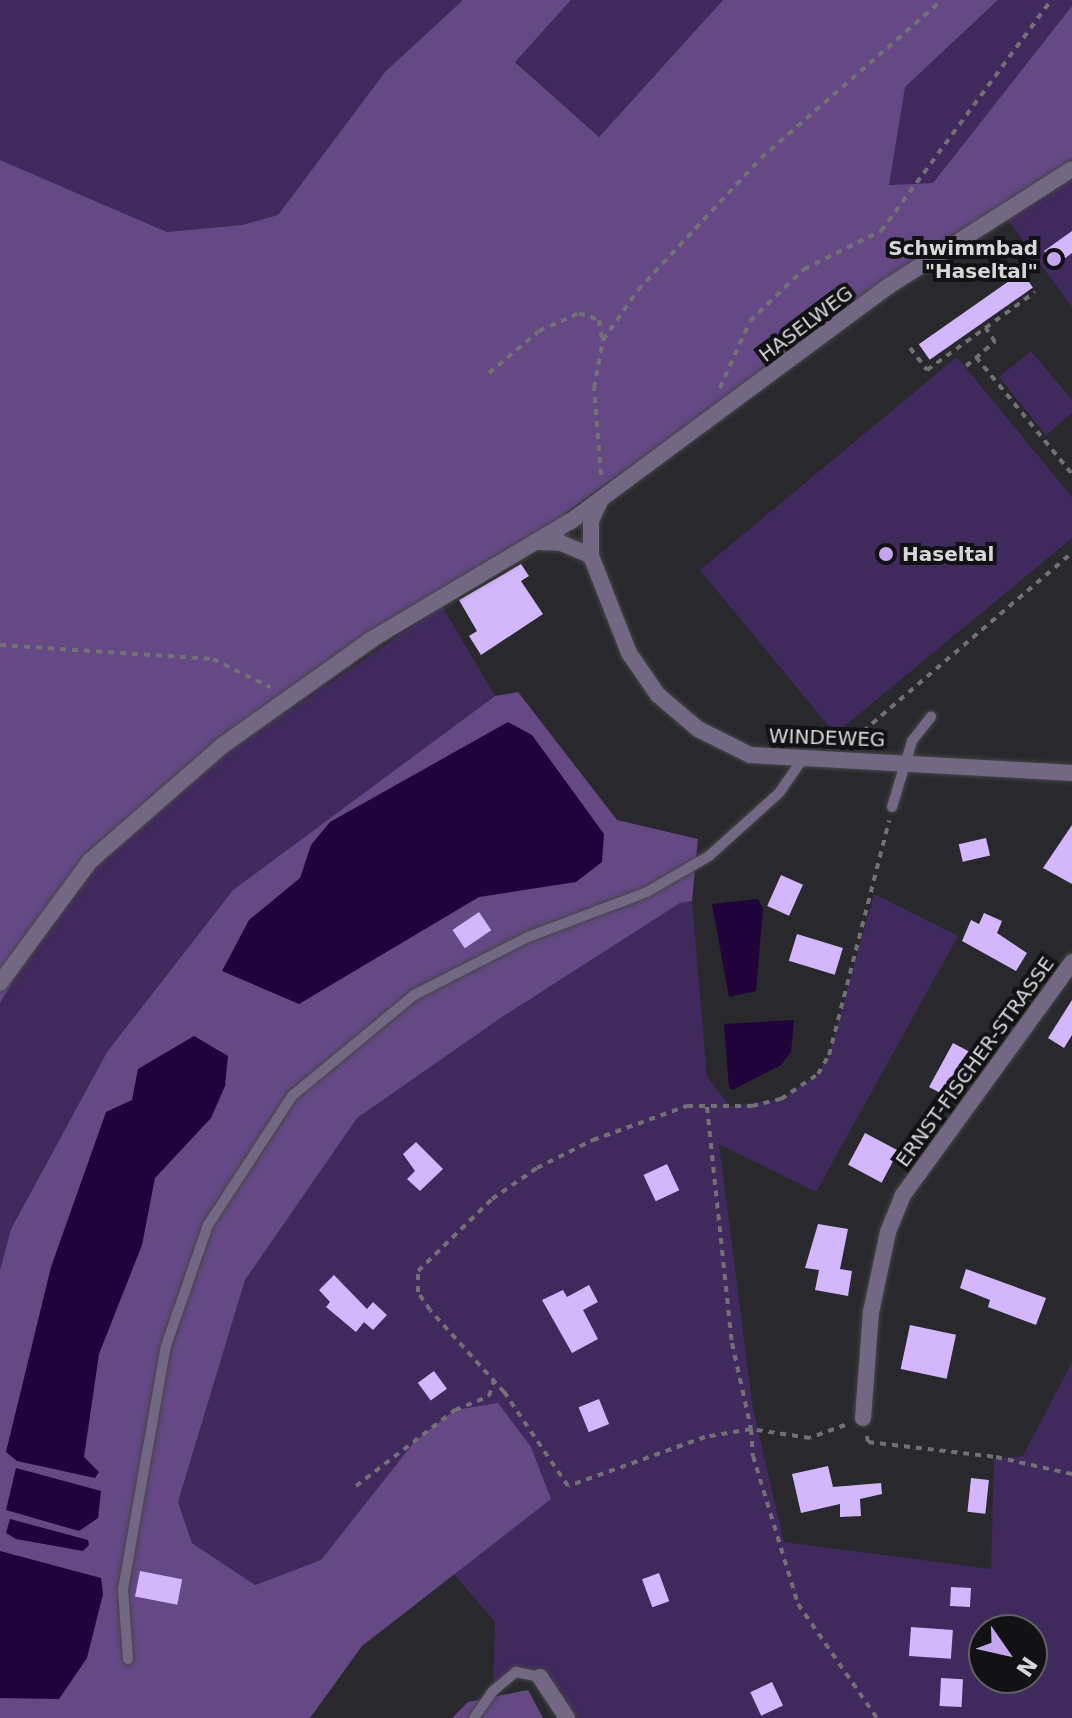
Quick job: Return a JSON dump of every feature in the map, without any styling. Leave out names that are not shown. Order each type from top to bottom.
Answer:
[{"type":"street","name":"HASELWEG","points":[[0,983],[23,945],[90,861],[223,745],[372,639],[571,521],[716,417],[889,286],[1072,169]]},
{"type":"street","name":"WINDEWEG","points":[[603,496],[591,520],[591,556],[604,578],[629,653],[658,695],[698,729],[750,755],[802,760],[907,761],[1072,773]]},
{"type":"street","points":[[537,543],[561,543],[591,556]]},
{"type":"street","name":"ERNST-FISCHER-STRASSE","points":[[863,1418],[871,1312],[888,1232],[903,1195],[1072,962]]},
{"type":"street","points":[[540,1677],[567,1718]]},
{"type":"lane","points":[[892,807],[912,741],[931,717]]},
{"type":"lane","points":[[128,1659],[123,1589],[166,1346],[208,1225],[292,1096],[414,995],[528,937],[647,892],[709,856],[779,793],[802,760]]},
{"type":"lane","points":[[474,1718],[516,1672],[540,1677]]},
{"type":"path","points":[[603,340],[638,290],[761,158],[942,0]]},
{"type":"path","points":[[716,417],[720,385],[750,321],[804,269],[881,231],[1051,0]]},
{"type":"path","points":[[910,348],[927,370],[1035,292]]},
{"type":"path","points":[[489,373],[539,331],[579,313],[599,320],[603,340],[594,388],[603,496]]},
{"type":"path","points":[[966,366],[995,342],[986,328]]},
{"type":"path","points":[[976,357],[1072,474]]},
{"type":"path","points":[[854,739],[1072,553]]},
{"type":"path","points":[[0,645],[213,659],[290,697]]},
{"type":"path","points":[[892,807],[829,1055],[818,1074],[781,1099],[657,1114],[537,1168],[443,1242],[418,1271],[418,1292],[430,1310],[494,1381],[568,1486],[705,1437],[751,1429],[810,1438],[863,1418],[868,1442],[996,1457],[1072,1474]]},
{"type":"path","points":[[707,1107],[732,1343],[759,1480],[798,1604],[877,1718]]},
{"type":"path","points":[[356,1486],[455,1410],[489,1396],[494,1381]]},
{"type":"shaded area","points":[[0,0],[463,0],[385,72],[278,215],[242,225],[167,232],[0,160]]},
{"type":"shaded area","points":[[463,0],[571,0],[515,62],[599,137],[723,0],[998,0],[905,87],[889,185],[933,183],[1072,6],[1072,159],[961,230],[565,513],[571,521],[378,646],[229,752],[97,867],[32,950],[0,1003],[0,160],[167,232],[242,225],[278,215],[385,72]]},
{"type":"shaded area","points":[[571,0],[723,0],[599,137],[515,61]]},
{"type":"shaded area","points":[[998,0],[1072,0],[1072,6],[933,183],[888,185],[905,87]]},
{"type":"shaded area","name":"Schwimmbad \"Haseltal\"","points":[[1072,169],[1072,307],[1002,212]]},
{"type":"shaded area","points":[[1031,351],[1072,400],[1072,413],[1046,435],[999,377]]},
{"type":"shaded area","name":"Haseltal","points":[[957,357],[1072,497],[1072,538],[835,734],[700,570]]},
{"type":"shaded area","points":[[442,606],[495,696],[233,890],[107,1052],[11,1229],[0,1270],[0,1003],[32,950],[97,867],[229,752]]},
{"type":"shaded area","points":[[518,692],[617,820],[698,839],[692,901],[680,903],[502,1017],[357,1118],[245,1280],[178,1502],[192,1543],[255,1585],[321,1560],[415,1441],[455,1410],[498,1403],[531,1447],[551,1499],[362,1646],[310,1718],[0,1718],[0,1270],[11,1229],[107,1052],[233,890],[495,696]]},
{"type":"shaded area","points":[[508,722],[532,735],[604,834],[602,862],[576,882],[479,897],[299,1004],[222,971],[249,920],[300,878],[311,845],[330,822]]},
{"type":"shaded area","points":[[874,894],[958,936],[816,1192],[719,1144],[753,1409],[784,1542],[991,1569],[994,1459],[1023,1456],[1072,1362],[1072,1718],[567,1718],[540,1677],[516,1672],[493,1691],[495,1622],[453,1573],[490,1543],[354,1520],[321,1560],[254,1585],[192,1543],[178,1502],[245,1280],[357,1117],[502,1017],[680,903],[692,901],[707,1077],[730,1106],[781,1099],[818,1074],[829,1055]]},
{"type":"shaded area","points":[[758,899],[763,909],[756,991],[729,997],[712,904]]},
{"type":"shaded area","points":[[794,1020],[791,1052],[781,1065],[732,1090],[729,1087],[724,1024]]},
{"type":"shaded area","points":[[194,1036],[228,1056],[225,1086],[211,1118],[155,1178],[142,1245],[99,1354],[84,1457],[99,1472],[95,1478],[17,1461],[6,1452],[51,1267],[106,1112],[132,1100],[138,1069]]},
{"type":"shaded area","points":[[16,1468],[101,1491],[98,1518],[79,1531],[6,1510]]},
{"type":"shaded area","points":[[10,1519],[88,1540],[89,1545],[83,1551],[16,1539],[6,1533]]},
{"type":"shaded area","points":[[0,1551],[101,1578],[103,1594],[87,1658],[59,1699],[0,1698]]},
{"type":"shaded area","points":[[528,1690],[543,1718],[452,1718],[468,1702]]},
{"type":"building","points":[[1072,231],[1072,253],[1055,266],[1044,251]]},
{"type":"building","points":[[1022,272],[1033,288],[930,360],[919,344]]},
{"type":"building","points":[[521,564],[529,576],[521,581],[543,614],[481,655],[469,636],[477,631],[459,600]]},
{"type":"building","points":[[1072,825],[1072,884],[1043,868]]},
{"type":"building","points":[[986,838],[990,856],[963,862],[959,844]]},
{"type":"building","points":[[781,875],[803,885],[789,916],[767,906]]},
{"type":"building","points":[[479,912],[491,930],[465,948],[452,930]]},
{"type":"building","points":[[984,913],[1002,921],[997,933],[1027,953],[1016,971],[962,941],[971,920],[979,924]]},
{"type":"building","points":[[797,934],[843,948],[835,975],[789,961]]},
{"type":"building","points":[[1072,1000],[1072,1035],[1064,1048],[1048,1038]]},
{"type":"building","points":[[953,1043],[970,1052],[963,1065],[971,1069],[959,1090],[951,1086],[946,1096],[929,1087]]},
{"type":"building","points":[[865,1133],[899,1151],[882,1183],[848,1165]]},
{"type":"building","points":[[416,1142],[443,1169],[420,1191],[407,1179],[415,1171],[403,1154]]},
{"type":"building","points":[[667,1164],[679,1190],[656,1201],[643,1175]]},
{"type":"building","points":[[818,1224],[848,1229],[840,1269],[852,1271],[848,1296],[815,1290],[819,1270],[805,1268]]},
{"type":"building","points":[[966,1269],[1046,1298],[1036,1325],[988,1307],[990,1300],[960,1288]]},
{"type":"building","points":[[334,1275],[367,1309],[373,1302],[387,1315],[373,1330],[364,1322],[356,1332],[326,1307],[330,1302],[319,1290]]},
{"type":"building","points":[[589,1285],[598,1302],[583,1310],[598,1339],[572,1353],[542,1300],[563,1290],[567,1297]]},
{"type":"building","points":[[910,1325],[956,1335],[947,1379],[901,1369]]},
{"type":"building","points":[[434,1371],[447,1389],[431,1401],[418,1383]]},
{"type":"building","points":[[599,1399],[609,1424],[589,1432],[579,1407]]},
{"type":"building","points":[[828,1466],[833,1487],[881,1483],[882,1494],[860,1499],[861,1516],[840,1517],[840,1504],[801,1513],[792,1474]]},
{"type":"building","points":[[971,1478],[989,1480],[985,1514],[967,1512]]},
{"type":"building","points":[[140,1571],[182,1579],[177,1605],[135,1597]]},
{"type":"building","points":[[659,1573],[669,1601],[652,1607],[642,1579]]},
{"type":"building","points":[[951,1587],[971,1588],[970,1607],[950,1606]]},
{"type":"building","points":[[911,1627],[953,1630],[951,1659],[909,1656]]},
{"type":"building","points":[[941,1678],[963,1679],[962,1707],[940,1706]]},
{"type":"building","points":[[772,1682],[783,1706],[761,1716],[750,1692]]},
{"type":"place","name":"Schwimmbad \"Haseltal\"","points":[[1054,259]]},
{"type":"place","name":"Haseltal","points":[[886,554]]}]
